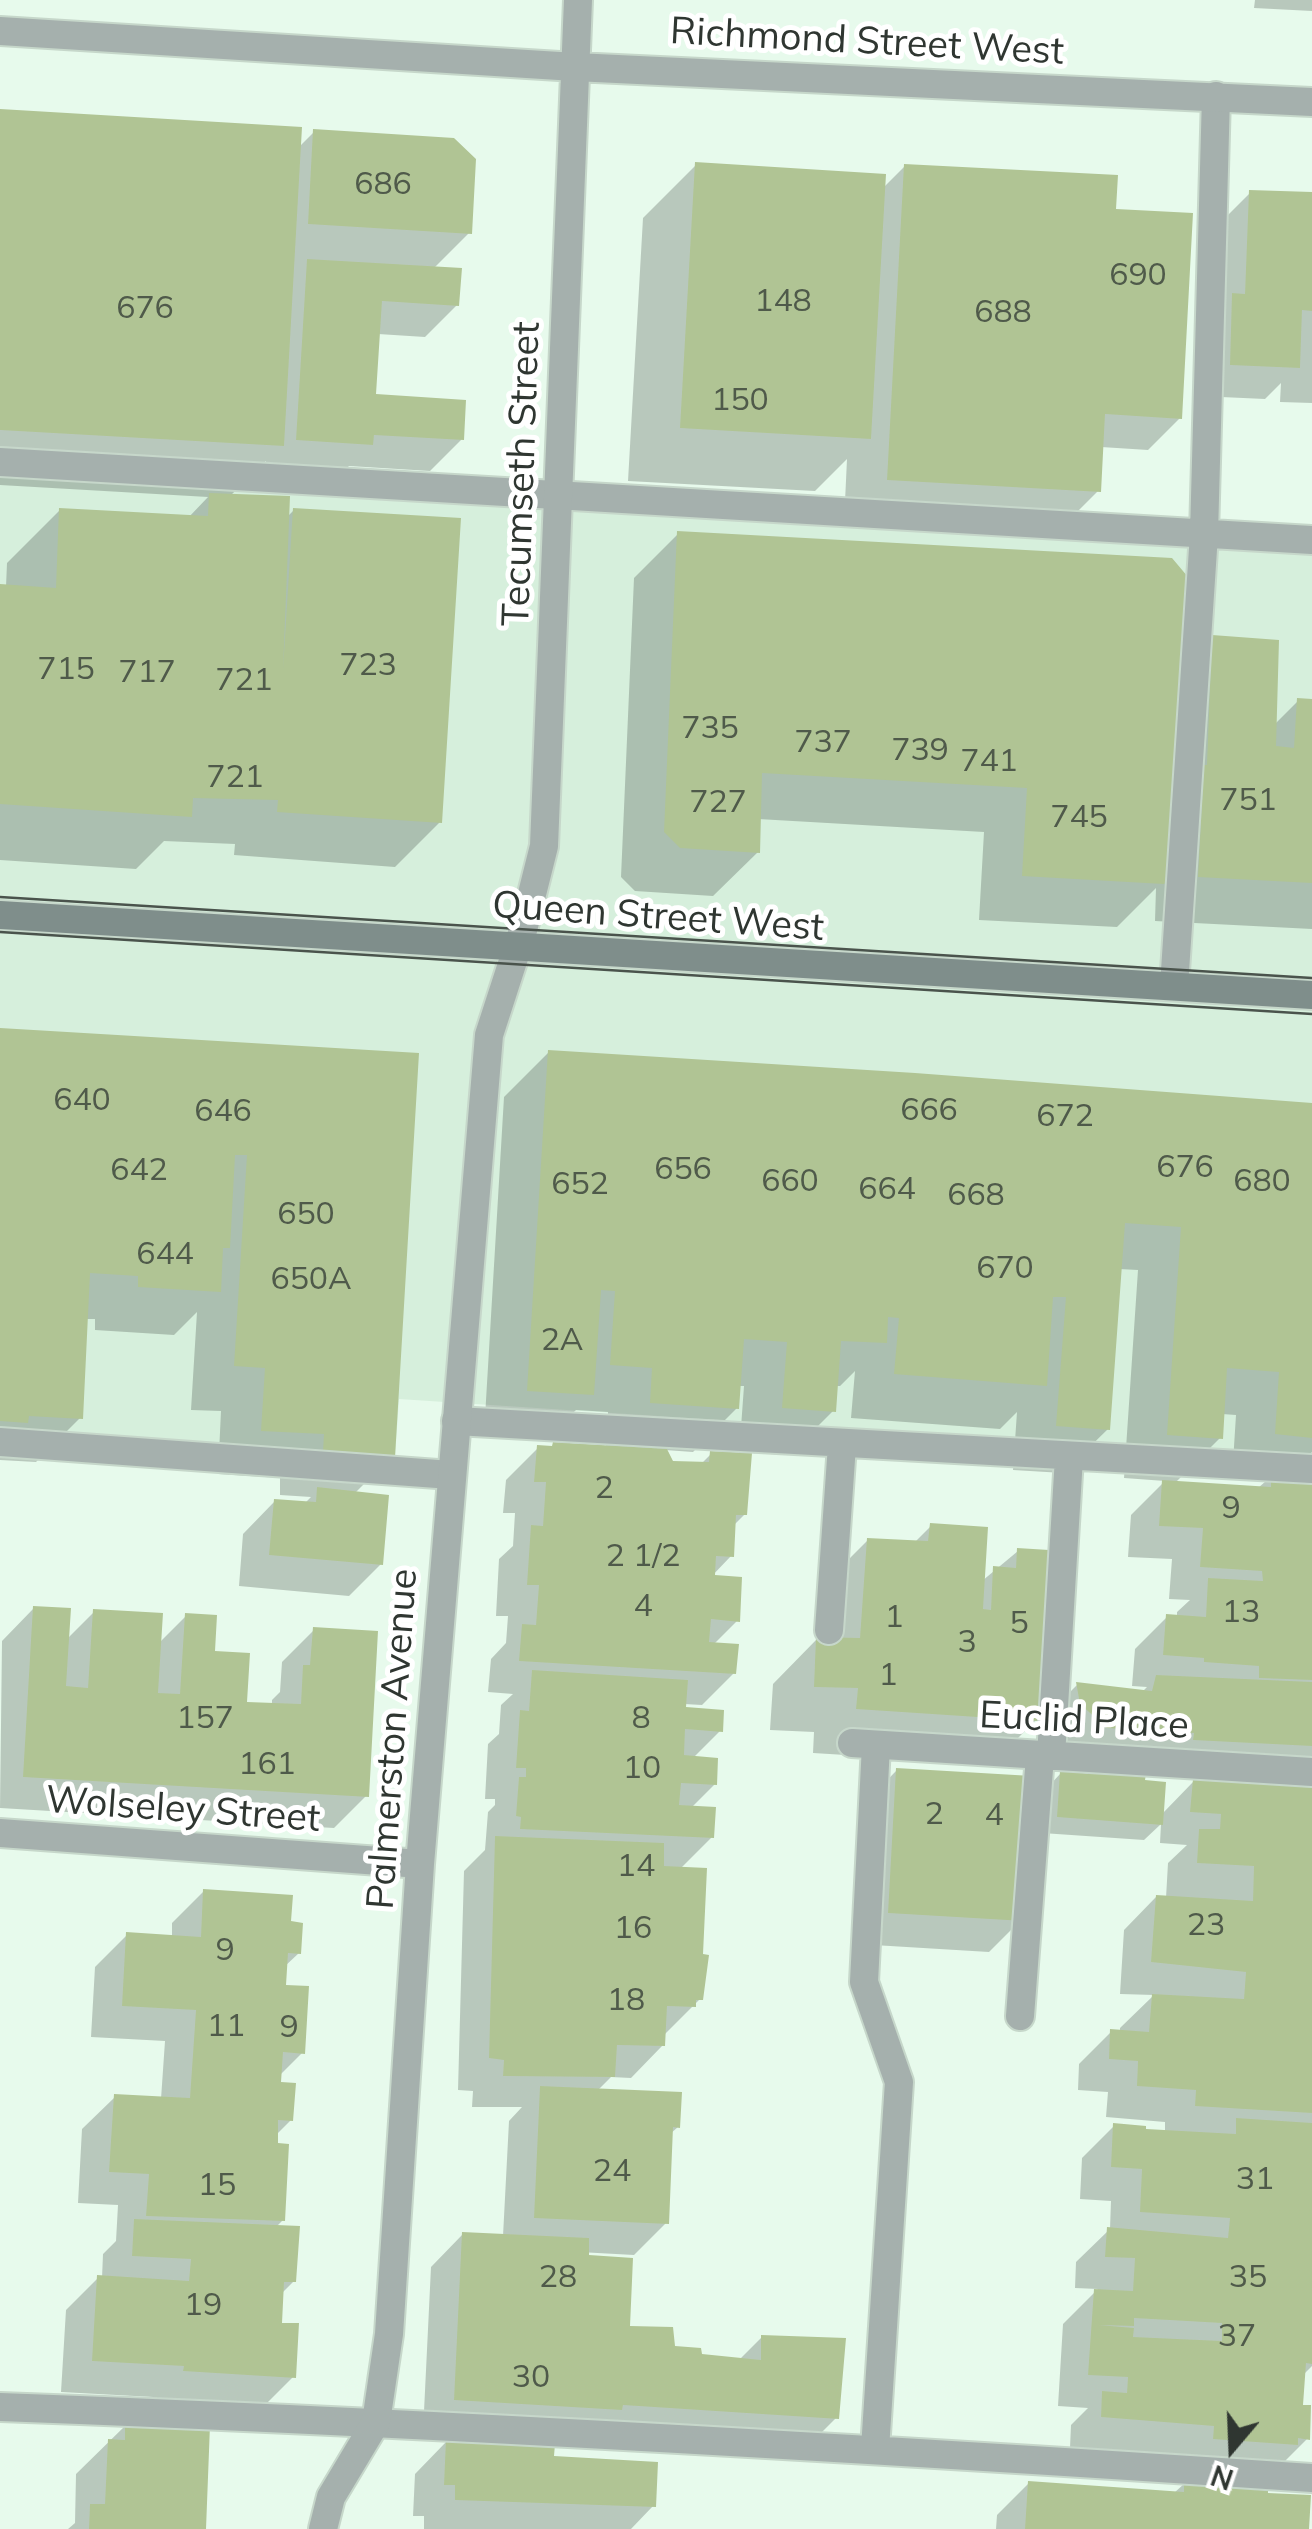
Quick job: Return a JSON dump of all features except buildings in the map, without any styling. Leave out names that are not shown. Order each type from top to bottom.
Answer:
[{"type":"main road","name":"Queen Street West","points":[[0,915],[1312,995]]},
{"type":"street","name":"Tecumseth Street","points":[[517,947],[544,846],[578,0]]},
{"type":"street","name":"Richmond Street West","points":[[0,32],[575,67],[1312,102]]},
{"type":"street","points":[[1174,986],[1204,534],[1216,96]]},
{"type":"street","points":[[0,462],[1312,540]]},
{"type":"street","name":"Palmerston Avenue","points":[[323,2529],[331,2497],[376,2422],[389,2334],[420,1864],[489,1035],[517,947]]},
{"type":"street","points":[[456,1421],[842,1446],[1312,1469]]},
{"type":"street","points":[[0,1442],[452,1475]]},
{"type":"street","points":[[829,1630],[842,1446]]},
{"type":"street","points":[[1020,2016],[1046,1756],[1069,1457]]},
{"type":"street","name":"Euclid Place","points":[[875,2449],[898,2082],[864,1982],[864,1744],[1312,1772]]},
{"type":"street","name":"Wolseley Street","points":[[0,1833],[420,1864]]},
{"type":"street","points":[[0,2407],[376,2422],[875,2449],[1312,2478]]},
{"type":"shaded area","points":[[0,449],[1312,526],[1312,1459],[399,1399],[395,1457],[0,1429]]},
{"type":"tram line","points":[[0,897],[1312,978]]},
{"type":"tram line","points":[[0,932],[1312,1014]]}]
